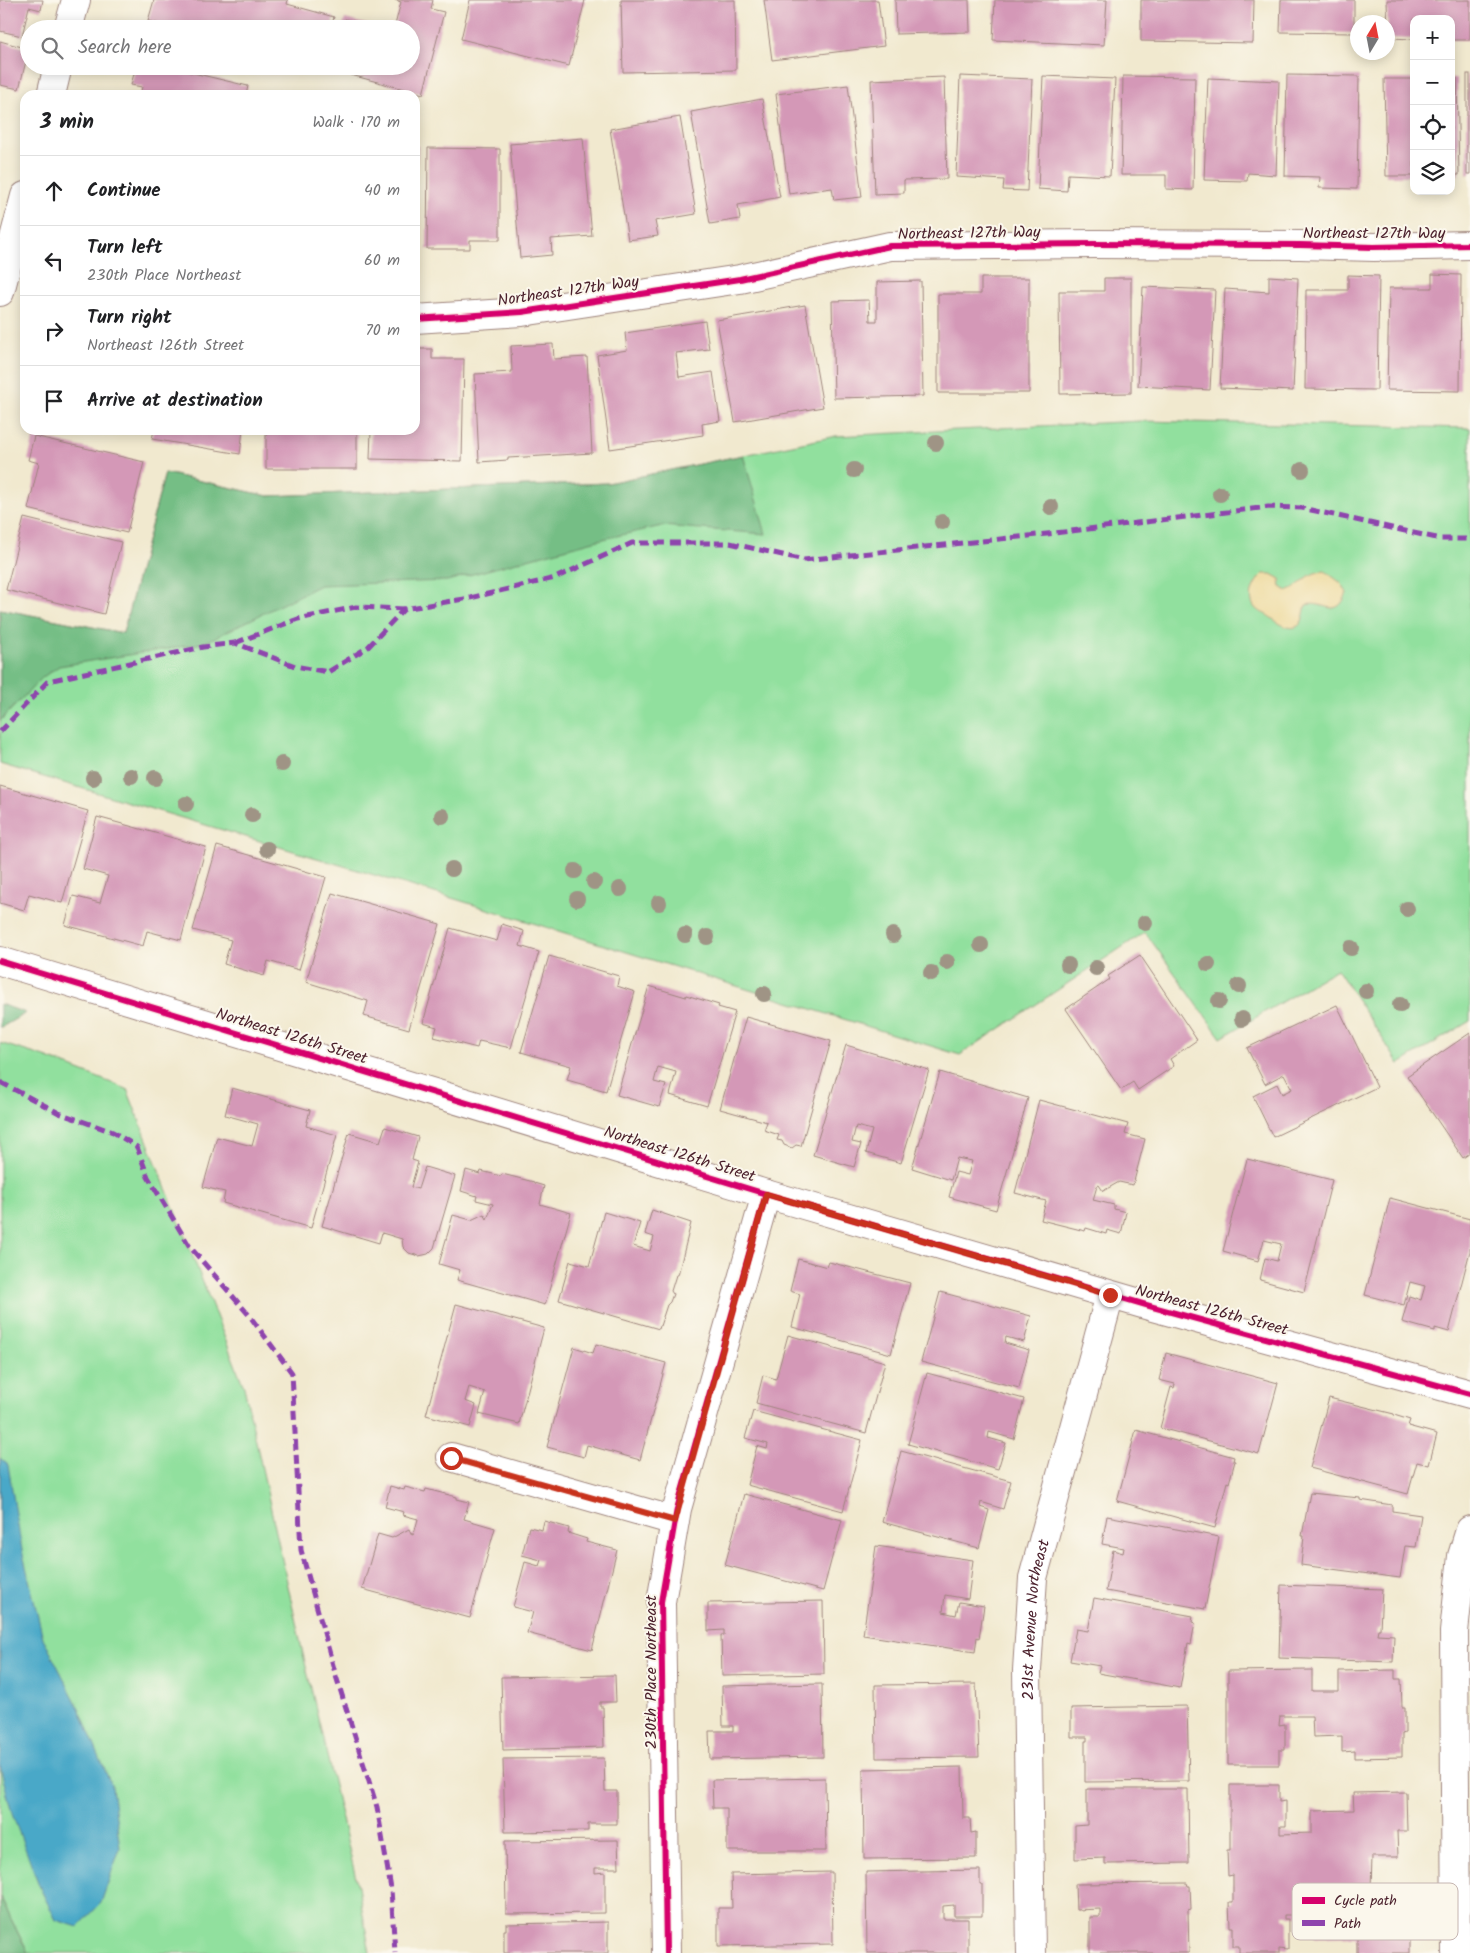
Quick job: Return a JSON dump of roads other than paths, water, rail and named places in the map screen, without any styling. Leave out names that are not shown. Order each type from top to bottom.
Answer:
[{"type":"street","points":[[70,20],[76,0]]},
{"type":"street","points":[[52,90],[56,75]]},
{"type":"street","points":[[0,292],[18,254],[20,237]]},
{"type":"street","name":"Northeast 127th Way","points":[[420,319],[522,312],[740,279],[890,246],[1095,244],[1374,247],[1470,246]]},
{"type":"street","name":"Northeast 126th Street","points":[[0,961],[766,1194],[1110,1295],[1470,1394]]},
{"type":"street","name":"230th Place Northeast","points":[[666,1953],[661,1602],[675,1521],[766,1194]]},
{"type":"street","name":"231st Avenue Northeast","points":[[1031,1953],[1027,1670],[1034,1578],[1110,1295]]},
{"type":"street","points":[[451,1458],[675,1521]]},
{"type":"street","points":[[1456,1883],[1454,1632],[1462,1556],[1470,1530]]},
{"type":"street","points":[[1456,1940],[1456,1953]]},
{"type":"water","points":[[0,1458],[8,1465],[22,1550],[43,1638],[79,1708],[112,1787],[120,1848],[101,1903],[78,1927],[56,1920],[41,1890],[12,1814],[0,1766]]}]
